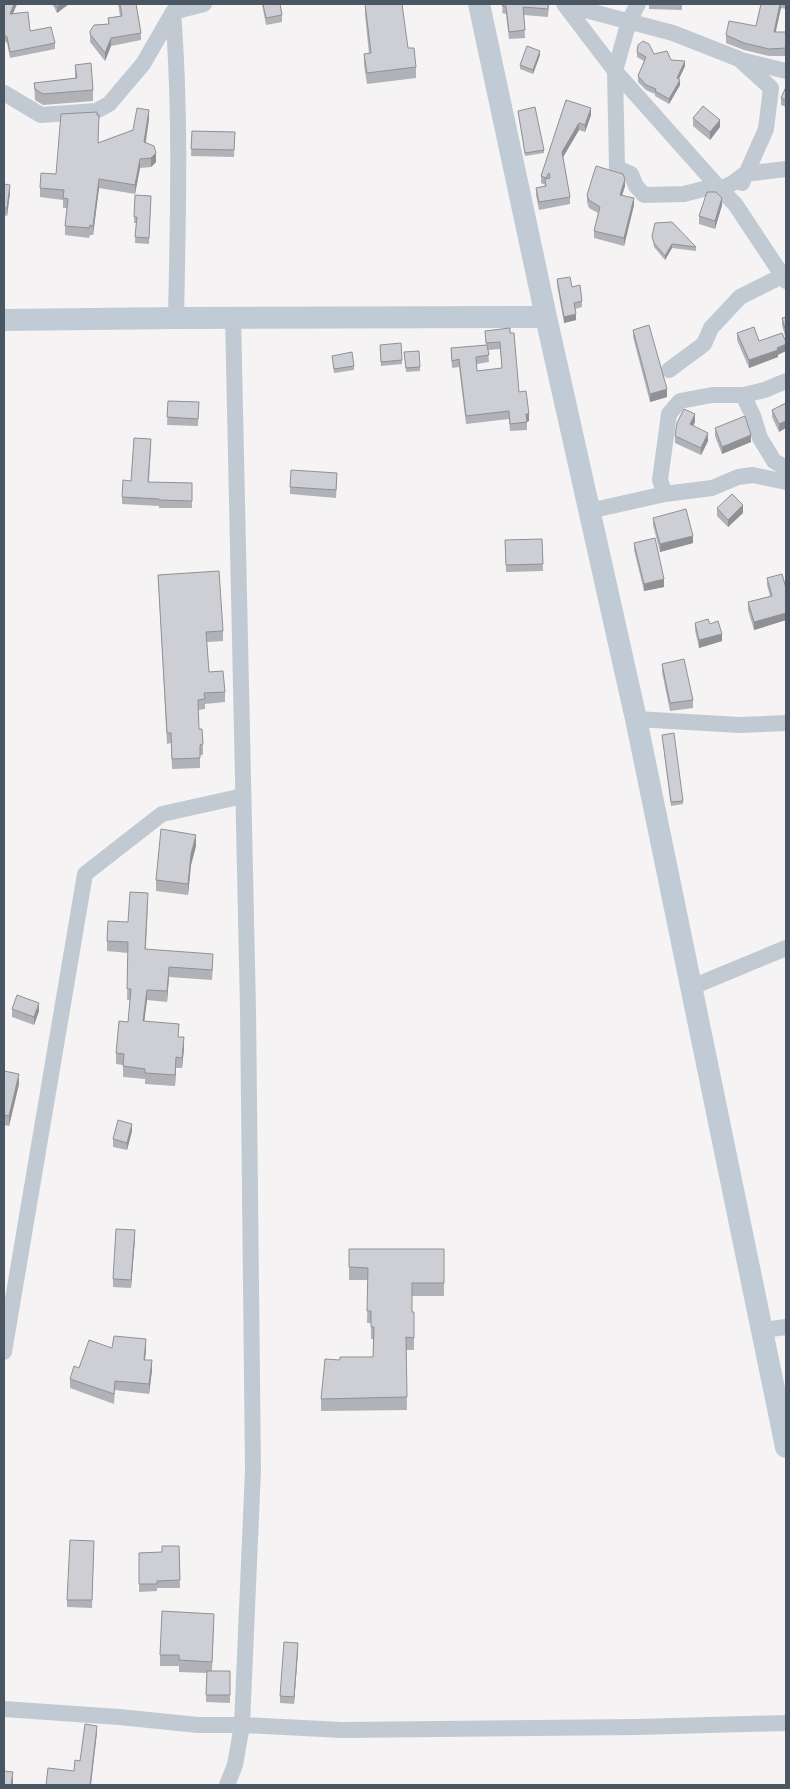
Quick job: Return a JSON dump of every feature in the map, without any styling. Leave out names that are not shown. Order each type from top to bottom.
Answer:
[{"type":"main road","points":[[479,4],[546,317],[636,719],[786,1446]]},
{"type":"main road","points":[[4,320],[233,317],[546,317]]},
{"type":"street","points":[[4,93],[41,116],[96,111],[109,104],[143,64],[173,12],[204,4]]},
{"type":"street","points":[[565,4],[673,33],[739,59],[786,70]]},
{"type":"street","points":[[565,4],[615,71],[735,204],[785,277],[740,297],[710,328],[704,344],[669,370]]},
{"type":"street","points":[[638,4],[629,21],[615,71],[617,168],[631,174],[636,186],[644,195],[684,194],[703,189],[720,189],[733,183],[745,174],[786,170]]},
{"type":"street","points":[[173,12],[177,59],[179,134],[176,318]]},
{"type":"street","points":[[735,204],[745,174],[766,129],[772,88],[739,59]]},
{"type":"street","points":[[227,1785],[236,1765],[242,1725],[253,1470],[248,1009],[233,317]]},
{"type":"street","points":[[665,494],[660,480],[669,414],[680,401],[712,395],[743,394],[765,390],[786,381]]},
{"type":"street","points":[[743,394],[760,438],[774,461],[786,468]]},
{"type":"street","points":[[590,511],[665,494],[712,488],[738,477],[753,475],[786,482]]},
{"type":"street","points":[[636,719],[740,725],[786,723]]},
{"type":"street","points":[[4,1352],[85,874],[162,814],[243,796]]},
{"type":"street","points":[[692,987],[786,948]]},
{"type":"street","points":[[763,1330],[786,1326]]},
{"type":"street","points":[[4,1710],[119,1717],[198,1725],[352,1730],[637,1727],[786,1723]]},
{"type":"building","points":[[4,4],[14,4],[10,14],[28,12],[30,31],[51,27],[55,43],[10,52],[7,37],[4,35]]},
{"type":"building","points":[[120,4],[136,4],[141,33],[111,38],[105,53],[90,34],[90,31],[94,25],[109,24],[108,18],[122,16]]},
{"type":"building","points":[[263,4],[280,4],[282,15],[266,18]]},
{"type":"building","points":[[365,4],[402,4],[408,48],[414,48],[416,67],[367,73],[364,54],[371,53]]},
{"type":"building","points":[[503,4],[548,4],[548,9],[523,7],[525,30],[509,32],[506,6],[502,6]]},
{"type":"building","points":[[761,4],[780,4],[774,32],[786,32],[786,48],[769,49],[744,43],[726,35],[729,21],[756,26]]},
{"type":"building","points":[[643,41],[649,44],[654,54],[667,51],[671,60],[685,61],[677,78],[680,80],[669,99],[655,91],[656,89],[646,85],[638,76],[646,57],[637,52],[638,45]]},
{"type":"building","points":[[527,46],[540,51],[533,70],[520,65]]},
{"type":"building","points":[[91,63],[93,90],[43,94],[35,89],[34,83],[77,78],[75,65]]},
{"type":"building","points":[[786,87],[786,100],[781,98]]},
{"type":"building","points":[[566,100],[591,108],[585,125],[579,123],[562,152],[570,197],[539,202],[536,188],[546,186],[545,179],[550,178],[549,173],[546,178],[541,176]]},
{"type":"building","points":[[703,106],[720,120],[710,132],[693,118]]},
{"type":"building","points":[[535,107],[544,150],[525,153],[518,111]]},
{"type":"building","points":[[137,108],[149,110],[144,142],[154,146],[156,153],[151,158],[140,159],[135,185],[99,179],[93,226],[90,225],[89,228],[65,226],[68,199],[63,198],[64,190],[40,188],[41,173],[56,174],[61,114],[97,112],[97,115],[99,115],[98,143],[133,130]]},
{"type":"building","points":[[192,131],[235,132],[234,150],[191,149]]},
{"type":"building","points":[[596,166],[623,174],[625,179],[620,195],[634,198],[624,238],[594,231],[600,207],[589,200],[587,195]]},
{"type":"building","points":[[4,184],[10,185],[7,208],[4,208]]},
{"type":"building","points":[[707,192],[716,192],[722,198],[715,221],[699,216]]},
{"type":"building","points":[[135,195],[151,196],[149,238],[135,237],[137,217],[134,217]]},
{"type":"building","points":[[672,222],[696,247],[672,244],[665,256],[654,243],[652,236],[655,223]]},
{"type":"building","points":[[570,277],[572,287],[580,285],[582,301],[574,303],[576,314],[564,317],[557,279]]},
{"type":"building","points":[[786,317],[786,332],[782,318]]},
{"type":"building","points":[[649,325],[667,389],[650,394],[633,330]]},
{"type":"building","points":[[754,327],[759,341],[782,333],[786,344],[777,348],[778,350],[749,360],[737,333]]},
{"type":"building","points":[[510,328],[510,333],[514,333],[519,392],[526,391],[529,414],[526,414],[527,422],[510,424],[509,411],[466,416],[459,359],[452,361],[451,348],[487,345],[489,355],[476,357],[477,371],[502,368],[500,342],[486,343],[485,331]]},
{"type":"building","points":[[401,343],[402,360],[381,362],[380,345]]},
{"type":"building","points":[[419,351],[420,367],[406,368],[404,352]]},
{"type":"building","points":[[352,352],[354,366],[334,369],[332,356]]},
{"type":"building","points":[[168,401],[199,402],[198,419],[167,417]]},
{"type":"building","points":[[786,403],[786,421],[779,424],[772,410]]},
{"type":"building","points":[[684,409],[695,414],[690,424],[708,433],[701,448],[675,436],[677,423]]},
{"type":"building","points":[[745,416],[751,435],[722,447],[715,428]]},
{"type":"building","points":[[134,438],[151,439],[148,482],[192,483],[192,501],[122,497],[123,480],[131,481]]},
{"type":"building","points":[[291,470],[337,473],[336,490],[290,487]]},
{"type":"building","points":[[732,494],[743,505],[728,520],[717,508]]},
{"type":"building","points":[[686,509],[693,536],[660,544],[653,518]]},
{"type":"building","points":[[655,538],[664,579],[644,584],[634,543]]},
{"type":"building","points":[[542,539],[543,564],[506,565],[505,540]]},
{"type":"building","points":[[219,571],[223,631],[206,632],[209,672],[223,671],[225,692],[204,693],[205,699],[198,700],[199,729],[202,729],[203,744],[200,745],[200,758],[172,759],[171,733],[167,733],[158,575]]},
{"type":"building","points":[[782,574],[786,588],[786,613],[754,622],[748,602],[772,596],[767,578]]},
{"type":"building","points":[[708,619],[710,624],[718,621],[722,634],[699,640],[695,623]]},
{"type":"building","points":[[684,659],[693,700],[670,703],[662,664]]},
{"type":"building","points":[[674,733],[683,801],[671,802],[662,735]]},
{"type":"building","points":[[161,829],[196,835],[191,854],[188,884],[156,880]]},
{"type":"building","points":[[130,892],[148,893],[145,949],[213,954],[212,970],[169,967],[167,991],[147,990],[143,1021],[179,1024],[178,1037],[184,1037],[182,1058],[176,1057],[175,1075],[145,1073],[145,1069],[123,1066],[124,1054],[116,1053],[119,1021],[128,1022],[131,989],[127,989],[128,942],[107,941],[108,921],[128,922]]},
{"type":"building","points":[[17,995],[39,1003],[34,1017],[12,1009]]},
{"type":"building","points":[[4,1071],[19,1074],[9,1116],[4,1115]]},
{"type":"building","points":[[118,1120],[132,1124],[127,1143],[113,1139]]},
{"type":"building","points":[[116,1229],[135,1230],[131,1280],[113,1279]]},
{"type":"building","points":[[349,1249],[444,1249],[444,1283],[412,1283],[414,1338],[406,1337],[407,1397],[321,1399],[325,1359],[340,1360],[340,1357],[373,1357],[374,1327],[371,1327],[371,1311],[367,1311],[368,1268],[349,1267]]},
{"type":"building","points":[[114,1336],[146,1339],[144,1360],[152,1360],[149,1384],[115,1381],[114,1394],[70,1379],[74,1366],[79,1368],[89,1340],[112,1348]]},
{"type":"building","points":[[70,1540],[94,1541],[92,1600],[67,1600]]},
{"type":"building","points":[[162,1546],[179,1546],[180,1580],[157,1581],[157,1584],[139,1584],[139,1553],[162,1552]]},
{"type":"building","points":[[162,1611],[214,1614],[212,1662],[179,1660],[179,1655],[160,1655]]},
{"type":"building","points":[[284,1642],[298,1643],[294,1697],[280,1696]]},
{"type":"building","points":[[207,1671],[230,1671],[230,1695],[206,1695]]},
{"type":"building","points":[[85,1724],[97,1726],[90,1785],[46,1785],[48,1768],[74,1771],[75,1760],[80,1761]]},
{"type":"building","points":[[4,1771],[13,1772],[11,1785],[4,1785]]}]
